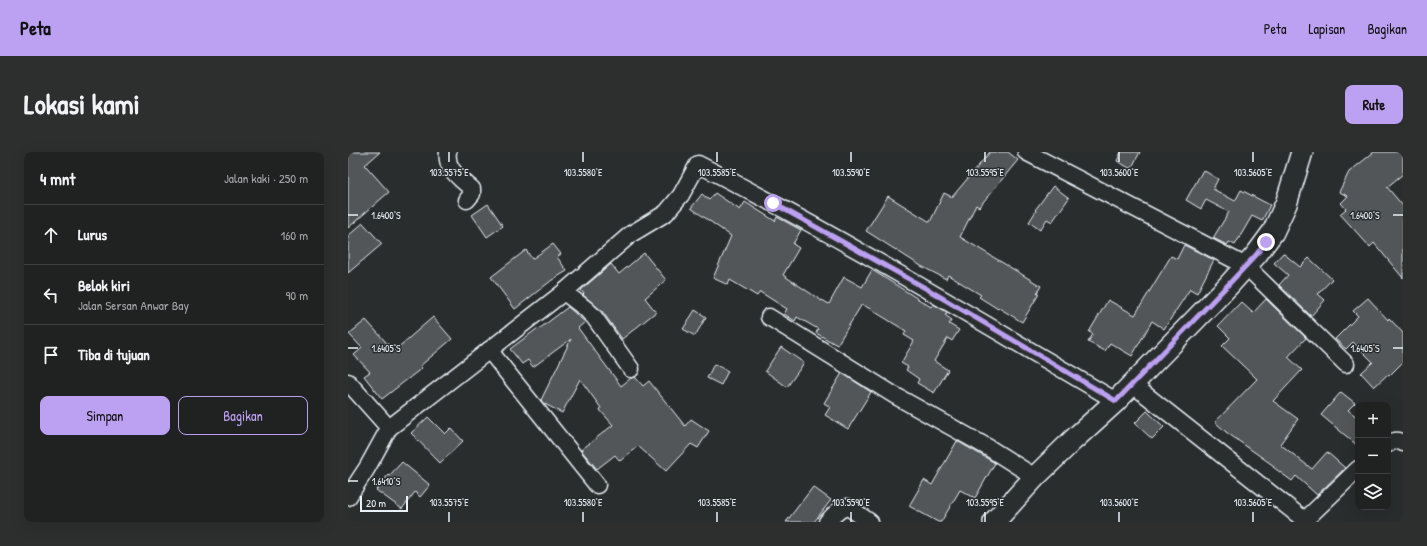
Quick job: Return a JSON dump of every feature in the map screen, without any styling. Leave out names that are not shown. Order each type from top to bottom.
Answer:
[{"type":"main road","points":[[994,522],[1073,440],[1116,401],[1256,255],[1273,232],[1290,194],[1302,152]]},
{"type":"street","points":[[448,152],[447,160],[450,167],[472,189],[472,194],[467,200]]},
{"type":"street","points":[[1026,152],[1246,266],[1346,364]]},
{"type":"street","points":[[348,497],[367,468],[389,428],[564,292],[631,234],[666,213],[681,196],[698,164],[773,203],[927,289],[1116,401]]},
{"type":"street","points":[[564,292],[594,317],[631,368]]},
{"type":"street","points":[[769,317],[894,395],[989,448],[1036,477]]},
{"type":"street","points":[[489,350],[597,485]]},
{"type":"street","points":[[348,382],[389,428]]},
{"type":"street","points":[[1132,384],[1306,521],[1355,472]]},
{"type":"street","points":[[1391,443],[1400,441],[1403,443]]},
{"type":"street","points":[[827,522],[838,511],[844,507],[848,507],[870,522]]},
{"type":"building","points":[[348,152],[380,152],[365,165],[389,192],[348,228]]},
{"type":"building","points":[[990,152],[1008,152],[1018,160],[979,207],[976,205],[960,237],[1041,286],[1037,293],[1039,294],[1022,322],[979,297],[981,295],[948,275],[946,279],[921,266],[866,231],[888,196],[930,222],[944,193],[952,197]]},
{"type":"building","points":[[1121,152],[1140,152],[1131,169],[1117,161]]},
{"type":"building","points":[[1374,152],[1403,152],[1403,174],[1387,187],[1403,206],[1403,278],[1374,243],[1370,247],[1340,214],[1346,209],[1341,203],[1348,196],[1339,192],[1349,172]]},
{"type":"building","points":[[1203,170],[1218,179],[1213,189],[1235,201],[1241,190],[1270,205],[1262,221],[1252,216],[1235,245],[1229,242],[1227,245],[1213,238],[1229,212],[1206,200],[1201,209],[1186,200]]},
{"type":"building","points":[[1053,186],[1069,198],[1052,222],[1047,219],[1040,230],[1029,222],[1036,211],[1035,210]]},
{"type":"building","points":[[715,193],[740,210],[745,202],[775,221],[777,217],[801,230],[793,244],[799,248],[783,275],[822,301],[829,304],[844,277],[862,287],[872,270],[931,307],[933,304],[947,312],[945,315],[952,320],[949,324],[959,330],[952,341],[948,338],[934,361],[948,370],[934,393],[917,383],[919,379],[906,370],[908,367],[901,363],[914,341],[904,335],[906,331],[862,304],[837,345],[816,333],[818,329],[797,317],[795,321],[784,314],[787,309],[760,292],[757,296],[730,280],[728,285],[713,278],[731,236],[691,208],[702,194],[709,200]]},
{"type":"building","points":[[488,204],[503,226],[487,237],[472,215]]},
{"type":"building","points":[[363,223],[382,244],[348,273],[348,236]]},
{"type":"building","points":[[553,244],[561,254],[557,257],[567,271],[552,280],[515,309],[491,277],[526,250],[532,259]]},
{"type":"building","points":[[1184,245],[1214,260],[1197,293],[1190,289],[1164,329],[1152,321],[1132,356],[1110,343],[1105,351],[1088,342],[1093,334],[1089,332],[1108,300],[1135,315],[1171,256],[1177,259]]},
{"type":"building","points":[[644,253],[666,280],[645,298],[656,312],[622,339],[602,311],[583,295],[584,294],[581,290],[611,264],[619,274]]},
{"type":"building","points":[[1283,253],[1300,267],[1309,258],[1332,279],[1318,294],[1325,300],[1311,316],[1279,285],[1288,275],[1274,263]]},
{"type":"building","points":[[1368,298],[1388,320],[1389,318],[1403,333],[1403,362],[1389,376],[1387,375],[1374,387],[1361,373],[1373,362],[1353,342],[1346,349],[1335,339],[1358,316],[1353,311]]},
{"type":"building","points":[[1266,299],[1306,338],[1288,357],[1302,370],[1273,401],[1298,419],[1280,444],[1312,469],[1327,452],[1345,468],[1317,495],[1296,476],[1292,481],[1273,467],[1274,466],[1226,432],[1215,422],[1257,379],[1222,346],[1230,338],[1218,326],[1241,302],[1253,313]]},
{"type":"building","points":[[568,307],[585,322],[578,328],[621,386],[631,378],[635,377],[643,386],[649,381],[685,426],[691,419],[709,431],[698,448],[691,444],[666,471],[638,446],[620,461],[615,455],[597,469],[581,450],[613,425],[600,410],[601,408],[580,379],[562,413],[543,403],[541,400],[571,339],[533,367],[528,360],[522,364],[510,349]]},
{"type":"building","points":[[695,310],[706,317],[695,336],[683,329]]},
{"type":"building","points":[[433,317],[452,339],[420,366],[422,368],[382,399],[364,376],[370,372],[354,355],[362,348],[349,334],[366,320],[394,351]]},
{"type":"building","points":[[781,347],[804,363],[787,387],[765,371]]},
{"type":"building","points":[[714,364],[728,371],[721,385],[707,378]]},
{"type":"building","points":[[842,373],[871,392],[848,429],[825,415],[830,407],[824,403]]},
{"type":"building","points":[[1341,392],[1355,403],[1348,410],[1355,416],[1355,443],[1321,415]]},
{"type":"building","points":[[1147,411],[1164,427],[1152,439],[1135,423]]},
{"type":"building","points":[[428,417],[445,434],[451,428],[463,441],[440,463],[411,433]]},
{"type":"building","points":[[957,441],[995,463],[975,498],[960,490],[941,522],[938,522],[909,506],[924,480],[932,485]]},
{"type":"building","points":[[402,462],[430,485],[420,497],[415,492],[402,509],[376,490],[388,475],[389,476]]},
{"type":"building","points":[[813,487],[831,500],[814,522],[786,522]]},
{"type":"route","points":[[773,203],[927,289],[1116,401],[1226,287],[1266,242]]}]
